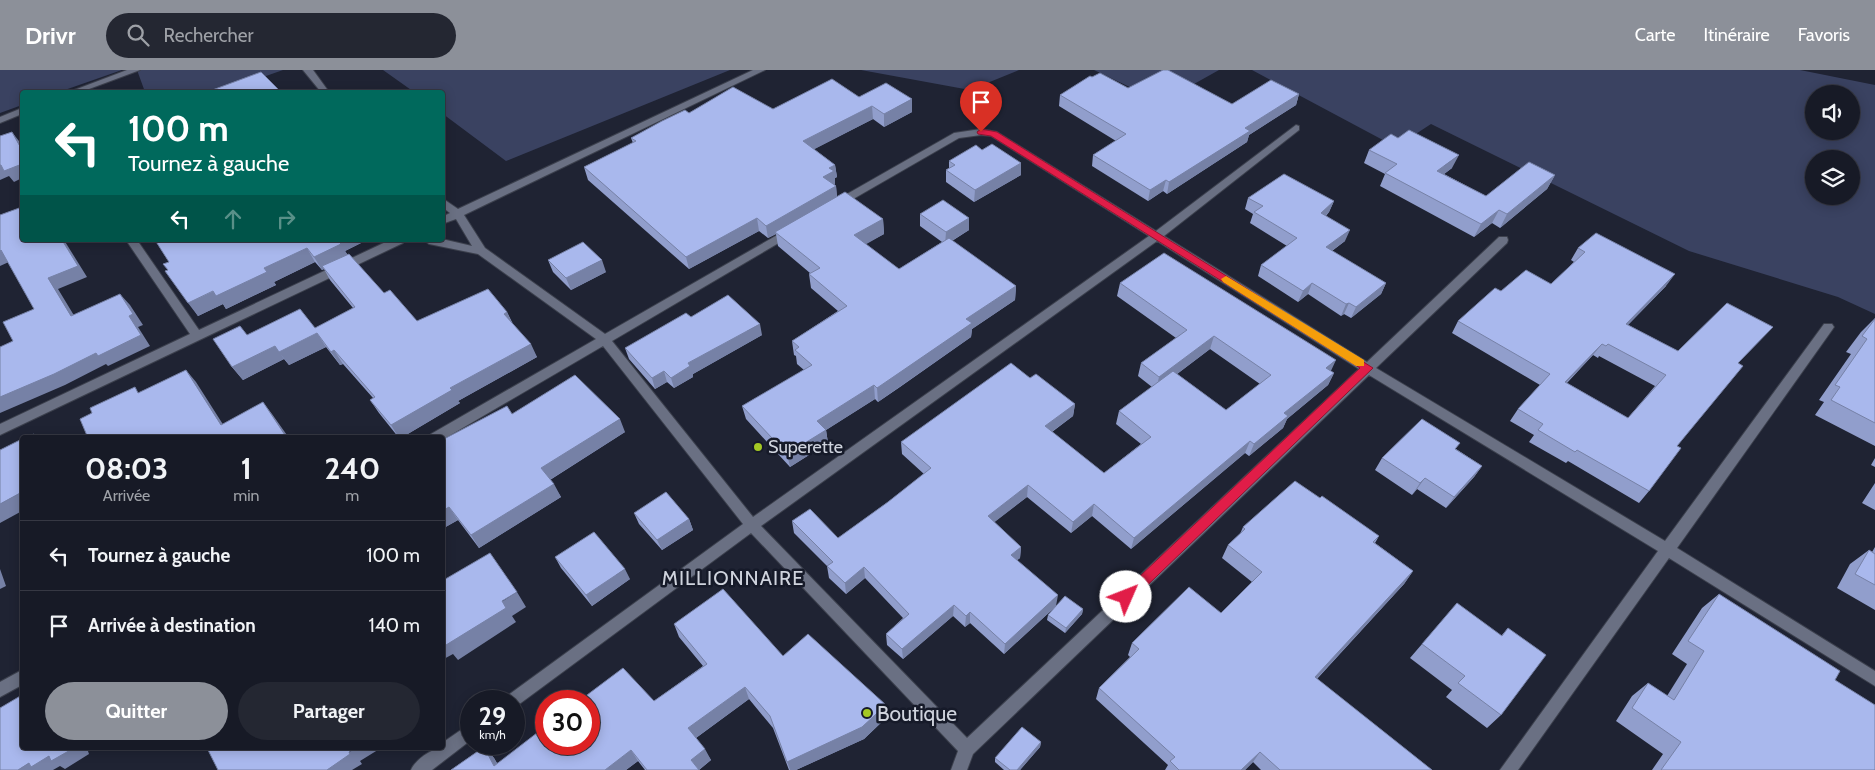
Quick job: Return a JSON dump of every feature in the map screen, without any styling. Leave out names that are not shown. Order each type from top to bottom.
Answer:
[{"type":"street","points":[[80,90],[135,70]]},
{"type":"street","points":[[308,70],[323,90]]},
{"type":"street","points":[[445,220],[760,70]]},
{"type":"street","points":[[0,120],[20,113]]},
{"type":"street","points":[[525,691],[752,525],[1157,236],[1296,128]]},
{"type":"street","points":[[828,210],[957,136],[981,132],[994,134],[1367,368],[1667,549],[1875,679]]},
{"type":"street","points":[[445,203],[458,214],[481,251],[604,340],[752,525],[967,749]]},
{"type":"street","points":[[440,435],[802,225]]},
{"type":"street","points":[[959,770],[967,749],[1503,240]]},
{"type":"street","points":[[132,242],[198,337]]},
{"type":"street","points":[[0,430],[395,242]]},
{"type":"street","points":[[438,242],[481,251]]},
{"type":"street","points":[[1508,770],[1828,327]]},
{"type":"street","points":[[0,690],[20,678]]},
{"type":"street","points":[[419,770],[460,739]]},
{"type":"shaded area","points":[[0,70],[122,70],[65,90],[20,90],[20,106],[0,113]]},
{"type":"shaded area","points":[[137,70],[283,70],[227,90],[144,90]]},
{"type":"shaded area","points":[[383,70],[730,70],[506,161],[445,115],[445,90],[411,90]]},
{"type":"shaded area","points":[[861,70],[1019,70],[970,90]]},
{"type":"shaded area","points":[[1094,70],[1219,70],[1194,84],[1136,90]]},
{"type":"shaded area","points":[[1252,70],[1800,70],[1875,85],[1875,314],[1838,297],[1689,251],[1431,124],[1396,147]]},
{"type":"building","points":[[1163,70],[1168,70],[1232,104],[1271,80],[1299,94],[1245,128],[1250,131],[1169,182],[1166,180],[1150,190],[1093,155],[1126,134],[1060,95],[1090,76],[1092,77],[1100,73],[1128,88]]},
{"type":"building","points":[[261,72],[279,90],[212,90]]},
{"type":"building","points":[[832,79],[859,97],[886,83],[912,99],[884,114],[872,106],[803,141],[835,165],[829,168],[834,171],[823,177],[836,186],[766,226],[757,218],[686,257],[584,167],[636,141],[631,138],[662,121],[685,110],[689,113],[733,87],[773,109]]},
{"type":"building","points":[[1409,130],[1459,155],[1437,171],[1486,196],[1529,162],[1555,175],[1507,214],[1499,210],[1481,224],[1385,173],[1397,164],[1369,150],[1391,134],[1398,138]]},
{"type":"building","points":[[12,132],[20,146],[20,165],[4,171],[0,165],[0,136]]},
{"type":"building","points":[[992,144],[1021,163],[975,190],[946,170],[955,165],[949,161],[976,145],[982,150]]},
{"type":"building","points":[[1284,174],[1334,201],[1321,213],[1350,230],[1326,247],[1386,283],[1356,307],[1349,303],[1346,304],[1312,283],[1303,291],[1261,265],[1297,238],[1254,212],[1263,206],[1248,198]]},
{"type":"building","points":[[845,192],[883,219],[854,235],[899,269],[949,238],[1016,286],[966,319],[972,323],[877,388],[874,385],[817,421],[826,430],[787,454],[742,406],[812,365],[795,350],[799,347],[792,341],[847,306],[809,274],[820,268],[775,232]]},
{"type":"building","points":[[943,200],[969,218],[946,232],[920,214]]},
{"type":"building","points":[[20,208],[20,242],[63,242],[78,266],[48,278],[71,316],[120,294],[133,314],[129,316],[141,335],[98,356],[96,353],[54,374],[0,397],[0,347],[13,341],[3,322],[34,309],[0,251],[0,215]]},
{"type":"building","points":[[1596,233],[1675,274],[1626,324],[1678,351],[1727,303],[1773,327],[1738,363],[1743,366],[1677,446],[1681,448],[1649,491],[1538,430],[1543,424],[1518,409],[1550,374],[1458,321],[1495,288],[1501,291],[1526,270],[1551,284],[1585,252],[1578,248]],"holes":[[[1602,344],[1606,346],[1608,344],[1666,375],[1628,418],[1565,382]]]},
{"type":"building","points":[[156,242],[339,242],[341,244],[314,257],[307,248],[264,268],[267,272],[216,296],[213,291],[188,303],[165,271],[168,270],[163,264],[169,262]]},
{"type":"building","points":[[583,242],[602,260],[566,278],[548,260]]},
{"type":"building","points":[[1164,253],[1336,360],[1326,368],[1334,373],[1284,413],[1288,416],[1254,444],[1250,441],[1134,538],[1094,504],[1073,522],[1028,485],[988,516],[1021,547],[1011,555],[1058,595],[1005,644],[970,612],[966,616],[954,605],[902,649],[886,634],[909,614],[864,567],[845,583],[827,566],[833,562],[792,521],[810,509],[838,538],[888,502],[931,468],[901,442],[1011,363],[1030,378],[1036,374],[1075,404],[1045,426],[1104,473],[1151,437],[1119,411],[1173,371],[1226,410],[1271,375],[1214,336],[1159,377],[1141,363],[1187,330],[1120,283]]},
{"type":"building","points":[[349,254],[384,293],[390,290],[417,321],[488,289],[507,312],[504,314],[531,344],[450,388],[452,390],[391,425],[370,400],[375,397],[334,350],[331,352],[317,333],[279,352],[275,346],[232,367],[213,339],[240,326],[247,335],[300,309],[315,328],[355,307],[322,266]]},
{"type":"building","points":[[728,295],[760,324],[688,363],[690,366],[671,378],[664,371],[652,378],[625,348],[686,313],[691,317]]},
{"type":"building","points":[[1875,319],[1875,423],[1831,400],[1840,387],[1835,385],[1867,339],[1862,336]]},
{"type":"building","points":[[186,370],[221,425],[263,402],[285,435],[87,435],[80,419],[92,413],[90,408],[135,387],[138,393]]},
{"type":"building","points":[[575,375],[620,419],[541,468],[554,484],[471,535],[449,507],[445,509],[445,438],[507,406],[512,414]]},
{"type":"building","points":[[1422,419],[1460,443],[1455,449],[1482,466],[1454,497],[1425,478],[1420,483],[1382,458]]},
{"type":"building","points":[[20,440],[20,493],[0,504],[0,450]]},
{"type":"building","points":[[1295,481],[1320,498],[1322,496],[1379,536],[1373,542],[1413,571],[1315,677],[1432,770],[1280,770],[1260,752],[1241,770],[1179,770],[1170,761],[1175,757],[1099,688],[1139,649],[1132,643],[1189,587],[1221,613],[1262,572],[1228,545],[1245,529],[1243,527]]},
{"type":"building","points":[[666,492],[689,519],[657,540],[634,513]]},
{"type":"building","points":[[594,532],[625,569],[586,595],[555,557]]},
{"type":"building","points":[[1869,550],[1875,554],[1875,585],[1855,574]]},
{"type":"building","points":[[490,553],[517,592],[502,601],[506,608],[446,645],[445,579]]},
{"type":"building","points":[[723,589],[783,656],[808,634],[886,705],[862,727],[787,762],[770,716],[745,687],[688,728],[705,749],[691,760],[699,770],[647,770],[631,750],[605,770],[451,770],[473,755],[488,755],[494,766],[508,755],[525,755],[525,742],[535,734],[535,755],[600,755],[600,690],[594,690],[623,668],[654,701],[707,664],[674,624]]},
{"type":"building","points":[[1719,594],[1840,671],[1835,680],[1875,705],[1875,770],[1661,770],[1681,742],[1632,708],[1648,683],[1674,700],[1704,651],[1688,641]]},
{"type":"building","points":[[1065,596],[1083,609],[1066,628],[1048,615]]},
{"type":"building","points":[[1457,603],[1502,636],[1508,628],[1546,655],[1501,715],[1458,683],[1465,676],[1422,644]]},
{"type":"building","points":[[20,696],[20,750],[70,750],[51,761],[49,756],[31,767],[29,763],[18,770],[0,770],[0,708]]},
{"type":"building","points":[[1022,727],[1041,742],[1017,770],[1010,770],[995,758]]},
{"type":"building","points":[[208,750],[352,750],[349,752],[350,754],[327,770],[218,770]]},
{"type":"slow traffic","points":[[1226,279],[1360,363]]},
{"type":"place","name":"Superette","points":[[758,447]]},
{"type":"place","name":"Boutique","points":[[867,713]]},
{"type":"district","name":"MILLIONNAIRE","points":[[733,578]]},
{"type":"route","points":[[981,132],[994,134],[1367,368],[1126,597]]}]
